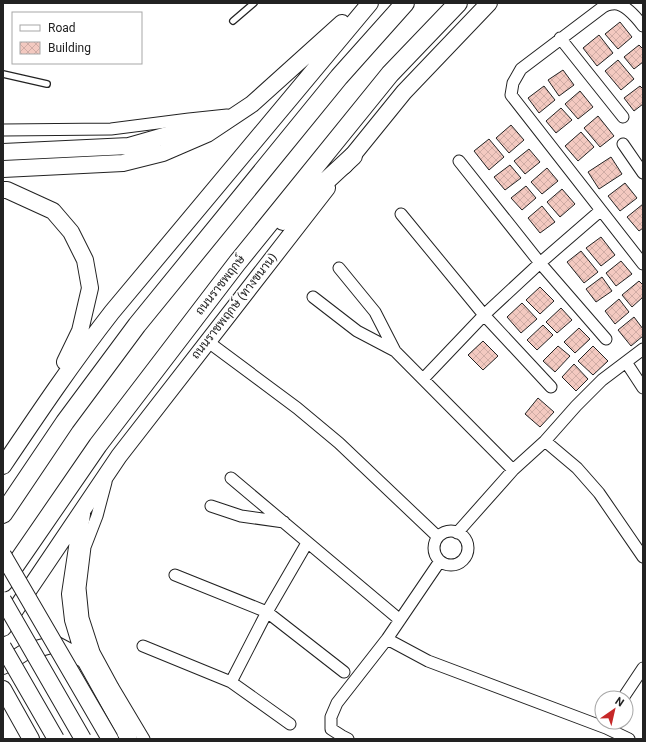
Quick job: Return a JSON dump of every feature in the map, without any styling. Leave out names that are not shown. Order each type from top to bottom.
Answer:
[{"type":"main road","points":[[9,169],[123,163],[163,153],[207,134],[252,104],[364,3]]},
{"type":"main road","points":[[3,466],[48,400],[112,312],[370,3]]},
{"type":"main road","points":[[3,514],[65,422],[137,325],[339,76],[405,3]]},
{"type":"main road","name":"ถนนราชพฤกษ์","points":[[3,583],[98,445],[237,263],[390,74],[458,3]]},
{"type":"main road","name":"ถนนราชพฤกษ์ (ทางขนาน)","points":[[3,628],[108,471],[207,341],[404,92],[489,3]]},
{"type":"main road","points":[[3,152],[129,146],[200,127],[252,104]]},
{"type":"main road","points":[[237,263],[353,156]]},
{"type":"main road","points":[[5,190],[53,211],[71,232],[85,260],[90,288],[80,331],[48,400]]},
{"type":"main road","points":[[83,509],[70,594],[73,620],[85,660],[129,739]]},
{"type":"main road","points":[[3,555],[110,739]]},
{"type":"main road","points":[[3,600],[83,739]]},
{"type":"main road","points":[[3,666],[25,652],[55,644],[85,660]]},
{"type":"main road","points":[[3,647],[56,739]]},
{"type":"main road","points":[[3,689],[31,739]]},
{"type":"street","points":[[643,26],[636,17],[623,7],[613,3],[603,7],[560,38],[521,69],[513,83],[511,96],[643,264]]},
{"type":"street","points":[[560,38],[623,117]]},
{"type":"street","points":[[3,130],[111,129],[190,118],[227,115]]},
{"type":"street","points":[[623,144],[643,173]]},
{"type":"street","points":[[459,161],[540,263],[606,339]]},
{"type":"street","points":[[424,378],[484,315],[540,263],[600,211]]},
{"type":"street","points":[[401,214],[484,315],[552,387]]},
{"type":"street","points":[[339,268],[375,312],[395,351]]},
{"type":"street","points":[[313,297],[357,331],[395,351],[424,378],[514,470]]},
{"type":"street","points":[[207,341],[297,408],[339,443],[438,537]]},
{"type":"street","points":[[457,532],[514,470],[545,441],[576,406],[602,380],[643,349]]},
{"type":"street","points":[[626,362],[643,388]]},
{"type":"street","points":[[545,441],[577,468],[599,493],[643,556]]},
{"type":"street","points":[[108,471],[97,516],[85,547],[80,588],[83,618],[94,652],[144,739]]},
{"type":"street","points":[[231,478],[400,620]]},
{"type":"street","points":[[211,506],[241,516],[284,522]]},
{"type":"street","points":[[450,531],[457,532],[465,539],[468,548],[465,557],[458,563],[449,565],[440,561],[435,554],[434,545],[438,537],[443,533],[450,531]]},
{"type":"street","points":[[231,682],[266,612],[307,543]]},
{"type":"street","points":[[348,739],[331,729],[331,717],[337,702],[400,620],[440,561]]},
{"type":"street","points":[[175,575],[266,612],[344,672]]},
{"type":"street","points":[[386,639],[428,661],[594,720]]},
{"type":"street","points":[[143,646],[231,682],[290,724]]},
{"type":"street","points":[[628,690],[643,668]]},
{"type":"street","points":[[616,730],[629,739]]},
{"type":"lane","points":[[233,21],[254,3]]},
{"type":"lane","points":[[3,74],[46,84]]},
{"type":"building","points":[[620,22],[632,37],[618,49],[605,34]]},
{"type":"building","points":[[599,35],[613,53],[597,66],[583,48]]},
{"type":"building","points":[[639,45],[643,49],[643,62],[634,69],[624,57]]},
{"type":"building","points":[[618,60],[634,79],[621,90],[605,71]]},
{"type":"building","points":[[563,70],[574,85],[559,96],[548,80]]},
{"type":"building","points":[[544,86],[555,100],[539,113],[528,98]]},
{"type":"building","points":[[640,86],[643,89],[643,104],[634,111],[624,98]]},
{"type":"building","points":[[580,91],[593,107],[578,119],[565,104]]},
{"type":"building","points":[[561,108],[572,120],[556,133],[546,121]]},
{"type":"building","points":[[598,116],[614,136],[600,147],[584,128]]},
{"type":"building","points":[[511,125],[524,140],[509,153],[496,138]]},
{"type":"building","points":[[581,132],[594,147],[578,161],[565,146]]},
{"type":"building","points":[[489,139],[504,157],[489,170],[474,151]]},
{"type":"building","points":[[529,149],[540,162],[525,174],[514,161]]},
{"type":"building","points":[[611,157],[622,174],[599,189],[588,172]]},
{"type":"building","points":[[510,165],[521,178],[505,190],[494,177]]},
{"type":"building","points":[[547,168],[558,181],[542,194],[531,182]]},
{"type":"building","points":[[625,183],[637,198],[620,211],[608,196]]},
{"type":"building","points":[[526,186],[536,198],[522,210],[511,198]]},
{"type":"building","points":[[562,189],[575,204],[560,217],[547,202]]},
{"type":"building","points":[[643,204],[643,228],[639,231],[627,217]]},
{"type":"building","points":[[542,206],[555,222],[540,233],[528,218]]},
{"type":"building","points":[[601,237],[615,255],[601,266],[586,248]]},
{"type":"building","points":[[581,251],[598,272],[584,283],[567,262]]},
{"type":"building","points":[[621,261],[632,274],[616,286],[606,273]]},
{"type":"building","points":[[602,277],[612,291],[596,302],[586,289]]},
{"type":"building","points":[[639,281],[643,285],[643,297],[632,307],[622,295]]},
{"type":"building","points":[[540,287],[554,301],[540,314],[526,300]]},
{"type":"building","points":[[619,299],[629,312],[615,324],[605,311]]},
{"type":"building","points":[[522,303],[537,319],[521,333],[507,317]]},
{"type":"building","points":[[561,308],[572,320],[557,333],[546,322]]},
{"type":"building","points":[[634,317],[643,329],[643,336],[631,346],[618,330]]},
{"type":"building","points":[[543,325],[553,335],[537,350],[527,340]]},
{"type":"building","points":[[579,328],[590,339],[575,353],[564,342]]},
{"type":"building","points":[[483,341],[498,356],[483,370],[468,355]]},
{"type":"building","points":[[558,346],[570,356],[555,372],[543,361]]},
{"type":"building","points":[[593,346],[608,361],[593,375],[578,361]]},
{"type":"building","points":[[574,364],[588,379],[576,391],[562,377]]},
{"type":"building","points":[[538,398],[554,412],[540,427],[525,414]]}]
